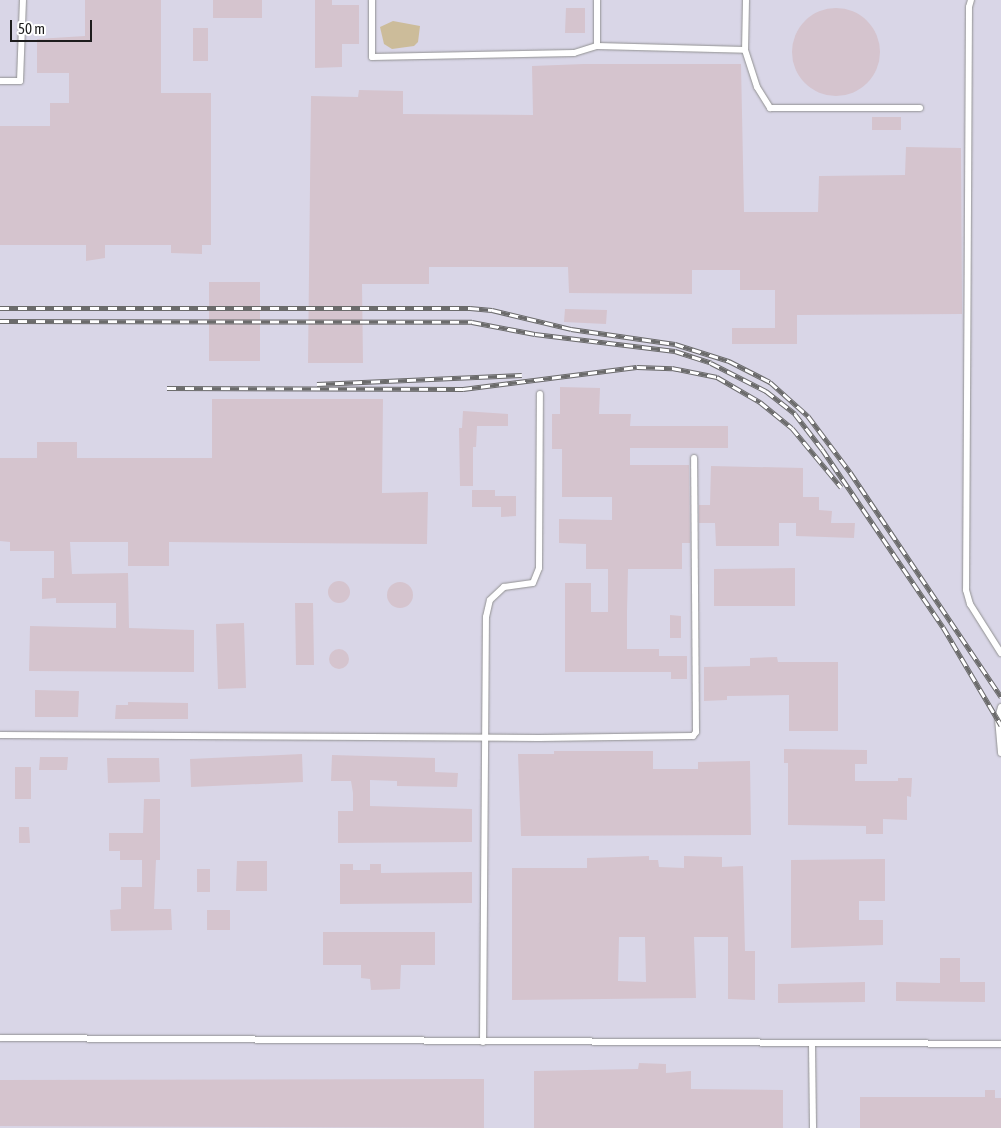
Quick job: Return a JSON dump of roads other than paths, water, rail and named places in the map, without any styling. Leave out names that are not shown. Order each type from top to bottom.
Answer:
[{"type":"lane","points":[[0,81],[20,82],[23,0]]},
{"type":"lane","points":[[372,0],[372,57],[574,53],[597,46],[746,50]]},
{"type":"lane","points":[[597,0],[597,46]]},
{"type":"lane","points":[[746,0],[746,50],[757,88],[770,108],[920,108]]},
{"type":"lane","points":[[972,0],[969,17],[966,590],[970,604],[1001,654]]},
{"type":"lane","points":[[483,1042],[486,617],[490,600],[504,586],[533,583],[539,568],[540,394]]},
{"type":"lane","points":[[0,735],[686,737],[696,732],[694,458]]},
{"type":"lane","points":[[1001,707],[998,718],[1001,753]]},
{"type":"lane","points":[[0,1038],[1001,1044]]},
{"type":"lane","points":[[812,1044],[813,1128]]},
{"type":"railway","points":[[0,308],[470,308],[492,310],[571,329],[675,344],[729,361],[770,382],[808,416],[850,472],[1001,697]]},
{"type":"railway","points":[[0,321],[472,322],[535,334],[675,351],[711,363],[766,391],[795,414],[822,449],[943,627],[1001,725]]},
{"type":"railway","points":[[167,388],[463,389],[637,367],[672,368],[717,377],[760,402],[792,428],[841,487]]},
{"type":"railway","points":[[317,384],[522,375]]}]
